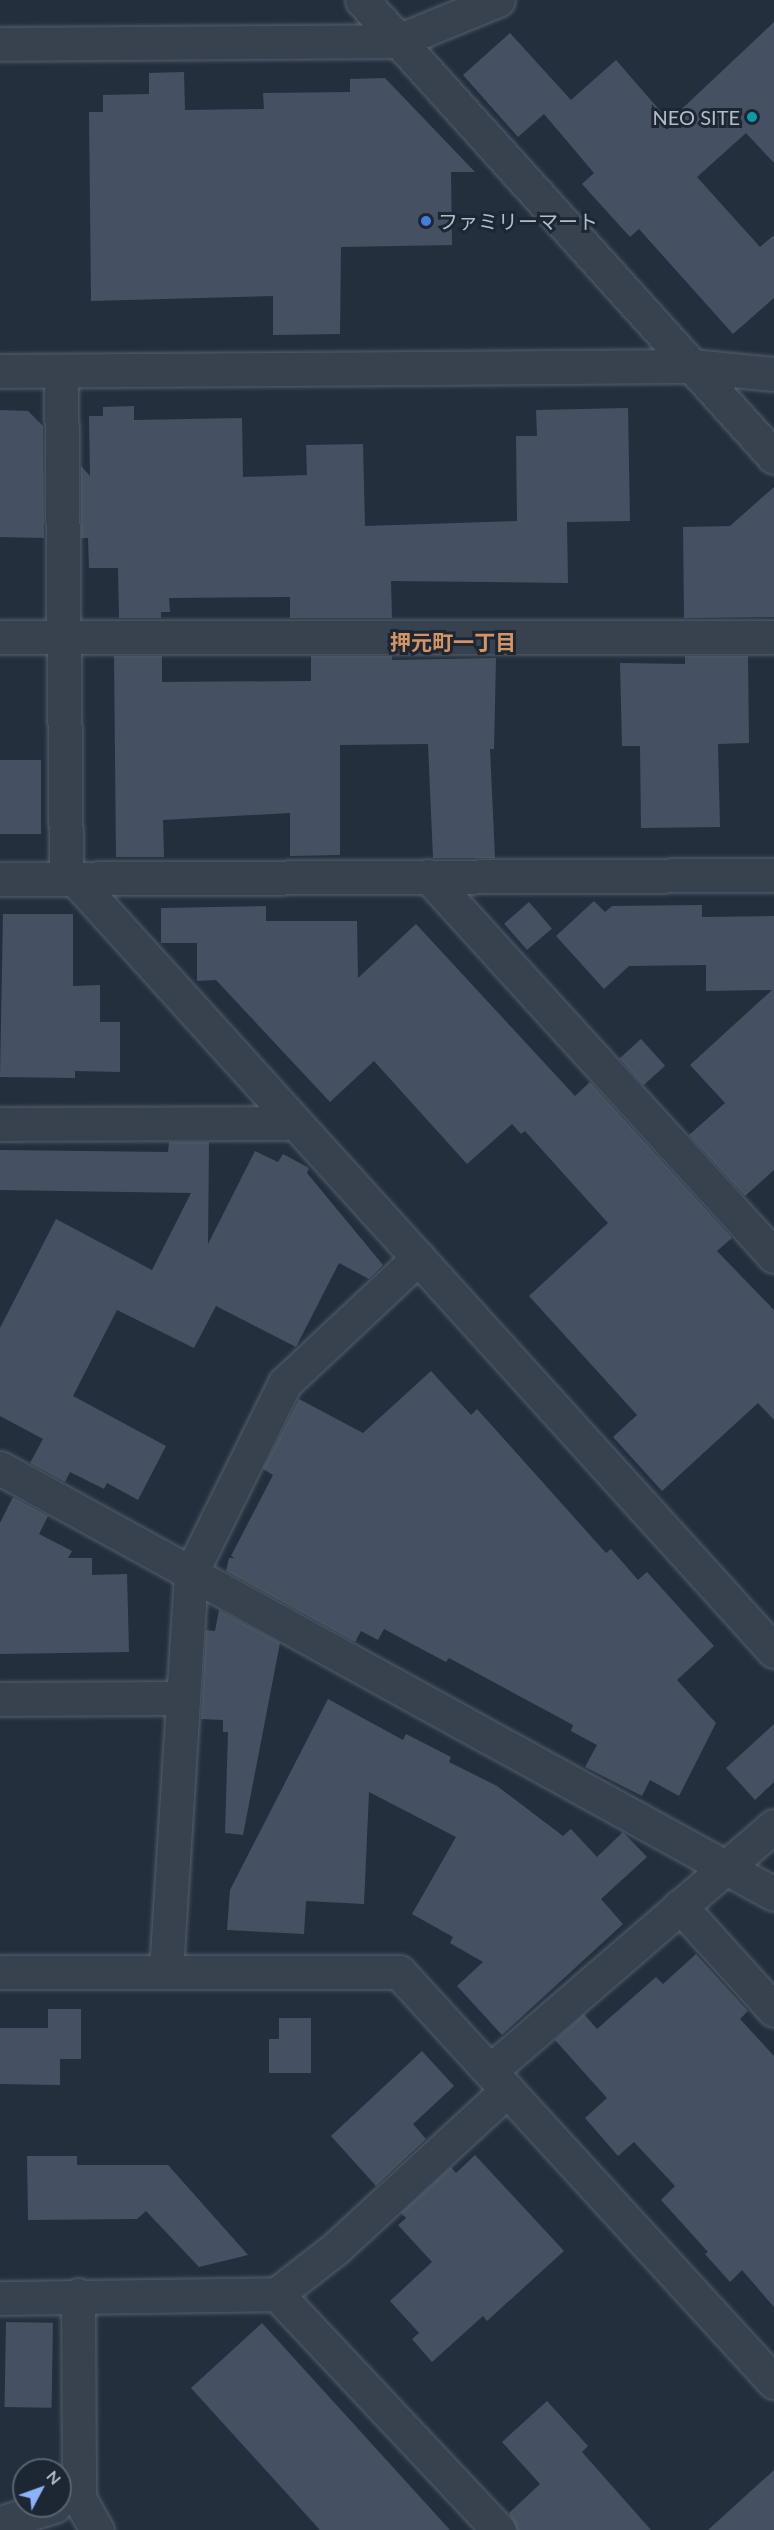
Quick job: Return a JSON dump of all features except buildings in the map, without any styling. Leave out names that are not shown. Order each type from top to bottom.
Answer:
[{"type":"street","points":[[362,0],[774,457]]},
{"type":"street","points":[[0,44],[398,41],[498,0]]},
{"type":"street","points":[[0,371],[692,366],[774,374]]},
{"type":"street","points":[[61,371],[70,878],[774,1651]]},
{"type":"street","points":[[0,637],[774,637]]},
{"type":"street","points":[[0,879],[774,875]]},
{"type":"street","points":[[428,876],[774,1256]]},
{"type":"street","points":[[0,1125],[295,1123]]},
{"type":"street","points":[[166,1971],[191,1573],[285,1383],[418,1258]]},
{"type":"street","points":[[0,1468],[774,1894]]},
{"type":"street","points":[[0,1699],[182,1698]]},
{"type":"street","points":[[0,2298],[78,2295],[277,2294],[336,2248],[498,2080],[680,1906],[774,1826]]},
{"type":"street","points":[[680,1906],[774,2010]]},
{"type":"street","points":[[0,1972],[399,1972],[774,2382]]},
{"type":"street","points":[[277,2294],[499,2530]]},
{"type":"street","points":[[67,2458],[78,2295]]},
{"type":"street","points":[[72,2510],[97,2530]]},
{"type":"street","points":[[0,2523],[16,2518]]},
{"type":"place","name":"NEO SITE","points":[[752,117]]},
{"type":"place","name":"ファミリーマート","points":[[426,221]]},
{"type":"district","name":"押元町一丁目","points":[[453,642]]}]
